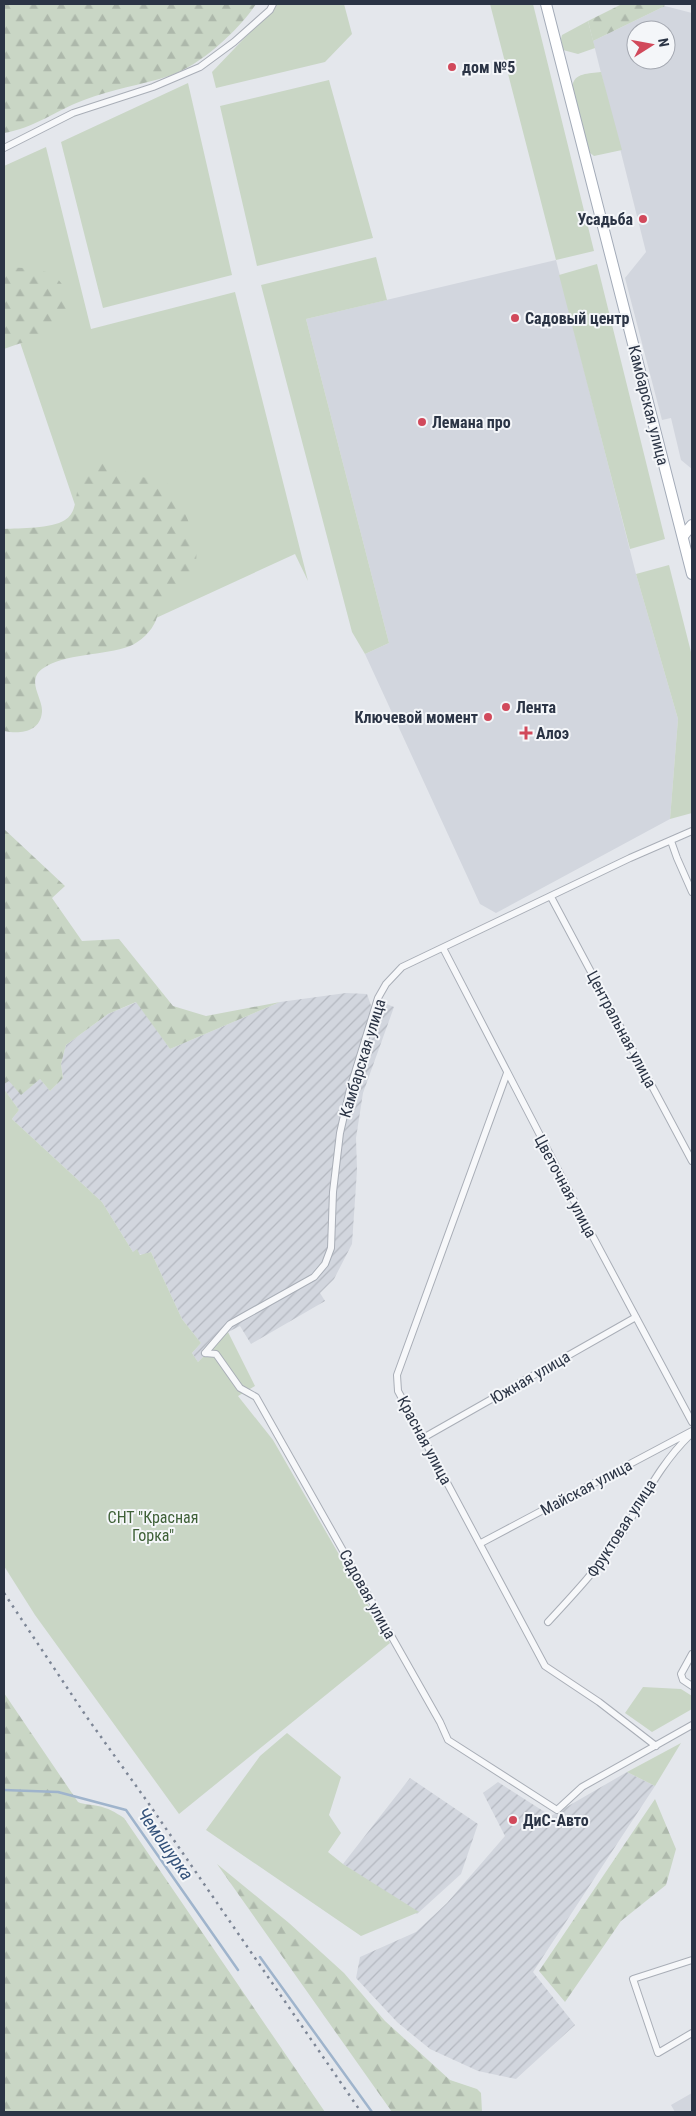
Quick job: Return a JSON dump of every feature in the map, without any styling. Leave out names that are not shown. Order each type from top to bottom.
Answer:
[{"type":"main road","name":"Камбарская улица","points":[[546,4],[683,536],[689,547],[692,574]]},
{"type":"main road","points":[[683,536],[692,525]]},
{"type":"street","points":[[4,148],[74,113],[154,87],[200,67],[234,42],[270,10],[273,4]]},
{"type":"street","name":"Камбарская улица","points":[[205,1353],[230,1324],[314,1277],[325,1264],[331,1248],[333,1192],[340,1132],[350,1089],[378,998],[386,984],[402,967],[630,858],[692,831]]},
{"type":"street","points":[[671,840],[692,892]]},
{"type":"street","name":"Центральная улица","points":[[551,897],[692,1161]]},
{"type":"street","name":"Цветочная улица","points":[[443,948],[507,1074],[692,1422]]},
{"type":"street","name":"Красная улица","points":[[507,1074],[398,1376],[398,1391],[545,1666],[599,1702],[656,1746]]},
{"type":"street","name":"Южная улица","points":[[423,1438],[636,1317]]},
{"type":"street","name":"Садовая улица","points":[[205,1353],[216,1354],[240,1388],[256,1397],[440,1722],[448,1740],[557,1810],[582,1787],[656,1746]]},
{"type":"street","name":"Майская улица","points":[[480,1543],[692,1431]]},
{"type":"street","name":"Фруктовая улица","points":[[548,1622],[604,1559],[659,1470],[692,1431]]},
{"type":"street","points":[[692,1654],[680,1674],[682,1680],[692,1686]]},
{"type":"street","points":[[656,1746],[692,1725]]},
{"type":"street","points":[[692,1960],[632,1979],[658,2053],[692,2033]]},
{"type":"shaded area","points":[[665,6],[692,13],[692,469],[681,460],[671,418],[662,420],[625,278],[646,252],[593,41],[626,25],[626,70],[676,70],[676,20],[636,20]]},
{"type":"shaded area","points":[[556,260],[636,574],[678,719],[670,819],[496,913],[480,904],[365,654],[389,643],[306,319]]},
{"type":"shaded area","points":[[346,993],[367,994],[376,1020],[384,1003],[394,1007],[363,1093],[356,1138],[357,1170],[352,1244],[334,1279],[320,1293],[325,1301],[251,1344],[240,1326],[228,1332],[198,1362],[192,1353],[201,1343],[182,1319],[151,1252],[143,1255],[133,1252],[102,1202],[12,1119],[19,1110],[4,1089],[4,1084],[9,1081],[40,1079],[50,1091],[63,1078],[61,1064],[66,1045],[108,1014],[137,1002],[170,1049],[280,1002]]},
{"type":"shaded area","points":[[627,1772],[655,1786],[533,1972],[575,2025],[516,2079],[478,2071],[430,2049],[397,2022],[356,1978],[360,1957],[416,1932],[447,1903],[505,1836],[483,1793],[498,1782],[551,1816]]},
{"type":"shaded area","points":[[410,1778],[478,1824],[461,1874],[417,1914],[343,1864]]},
{"type":"shaded area","points":[[692,2093],[692,2112],[675,2112],[671,2105]]},
{"type":"green space","points":[[4,4],[256,4],[240,25],[218,46],[206,56],[181,71],[95,96],[35,123],[4,133]]},
{"type":"green space","points":[[277,4],[344,4],[352,34],[325,62],[216,88],[212,72]]},
{"type":"green space","points":[[490,4],[533,4],[594,251],[556,260]]},
{"type":"green space","points":[[622,4],[662,4],[665,6],[636,20],[626,20],[626,25],[593,41],[588,21]]},
{"type":"green space","points":[[588,21],[595,48],[578,54],[563,50],[562,35]]},
{"type":"green space","points":[[601,72],[622,150],[594,156],[589,152],[572,87],[573,82],[579,76]]},
{"type":"green space","points":[[329,80],[373,238],[257,266],[220,106]]},
{"type":"green space","points":[[188,83],[232,275],[103,308],[61,142]]},
{"type":"green space","points":[[46,147],[91,329],[235,292],[308,581],[295,554],[119,635],[4,295],[4,166]]},
{"type":"green space","points":[[376,257],[387,300],[306,319],[389,643],[365,654],[352,632],[261,285]]},
{"type":"green space","points":[[597,264],[665,539],[630,549],[559,275]]},
{"type":"green space","points":[[4,267],[34,269],[51,274],[64,287],[68,305],[64,317],[54,328],[41,336],[4,349]]},
{"type":"green space","points":[[103,463],[115,466],[133,475],[157,479],[171,487],[183,509],[193,534],[196,560],[193,572],[186,583],[160,605],[154,624],[149,632],[138,642],[108,652],[61,660],[42,669],[35,679],[36,690],[42,707],[37,724],[33,728],[22,732],[4,731],[4,529],[44,527],[65,520],[71,514],[74,507],[79,483],[84,475]]},
{"type":"green space","points":[[669,565],[692,656],[692,813],[670,819],[678,719],[636,574]]},
{"type":"green space","points":[[4,829],[65,886],[52,898],[82,941],[119,939],[173,1006],[206,1016],[280,1002],[170,1049],[136,1002],[108,1014],[66,1045],[61,1064],[63,1078],[50,1091],[40,1079],[21,1095],[9,1081],[4,1084]]},
{"type":"green space","name":"СНТ \"Красная Горка\"","points":[[4,1089],[19,1110],[12,1119],[102,1202],[133,1252],[137,1249],[140,1255],[151,1252],[182,1319],[201,1343],[192,1353],[198,1362],[228,1332],[255,1386],[238,1396],[273,1440],[390,1643],[179,1814],[35,1615],[4,1566]]},
{"type":"green space","points":[[643,1687],[681,1689],[692,1696],[692,1709],[652,1732],[625,1713]]},
{"type":"green space","points":[[4,1693],[78,1802],[105,1808],[124,1818],[325,2112],[4,2112]]},
{"type":"green space","points":[[287,1733],[341,1777],[329,1815],[341,1833],[328,1852],[343,1864],[419,1912],[361,1936],[206,1830],[260,1756]]},
{"type":"green space","points":[[681,1743],[655,1786],[627,1772]]},
{"type":"green space","points":[[655,1799],[676,1849],[666,1885],[621,1921],[565,2002],[539,1971]]},
{"type":"green space","points":[[217,1864],[289,1923],[344,1973],[385,2021],[450,2080],[477,2089],[481,2093],[482,2112],[392,2112]]},
{"type":"waterway","name":"Чемошурка","points":[[4,1790],[58,1792],[126,1810],[238,1970]]},
{"type":"waterway","name":"Чемошурка","points":[[260,1957],[372,2112]]},
{"type":"railway","points":[[4,1593],[86,1716],[149,1804],[361,2112]]},
{"type":"place","name":"дом №5","points":[[452,67]]},
{"type":"place","name":"Усадьба","points":[[643,219]]},
{"type":"place","name":"Садовый центр","points":[[515,318]]},
{"type":"place","name":"Лемана про","points":[[422,422]]},
{"type":"place","name":"Лента","points":[[506,707]]},
{"type":"place","name":"Ключевой момент","points":[[488,717]]},
{"type":"place","name":"Алоэ","points":[[526,733]]},
{"type":"place","name":"ДиС-Авто","points":[[513,1820]]}]
